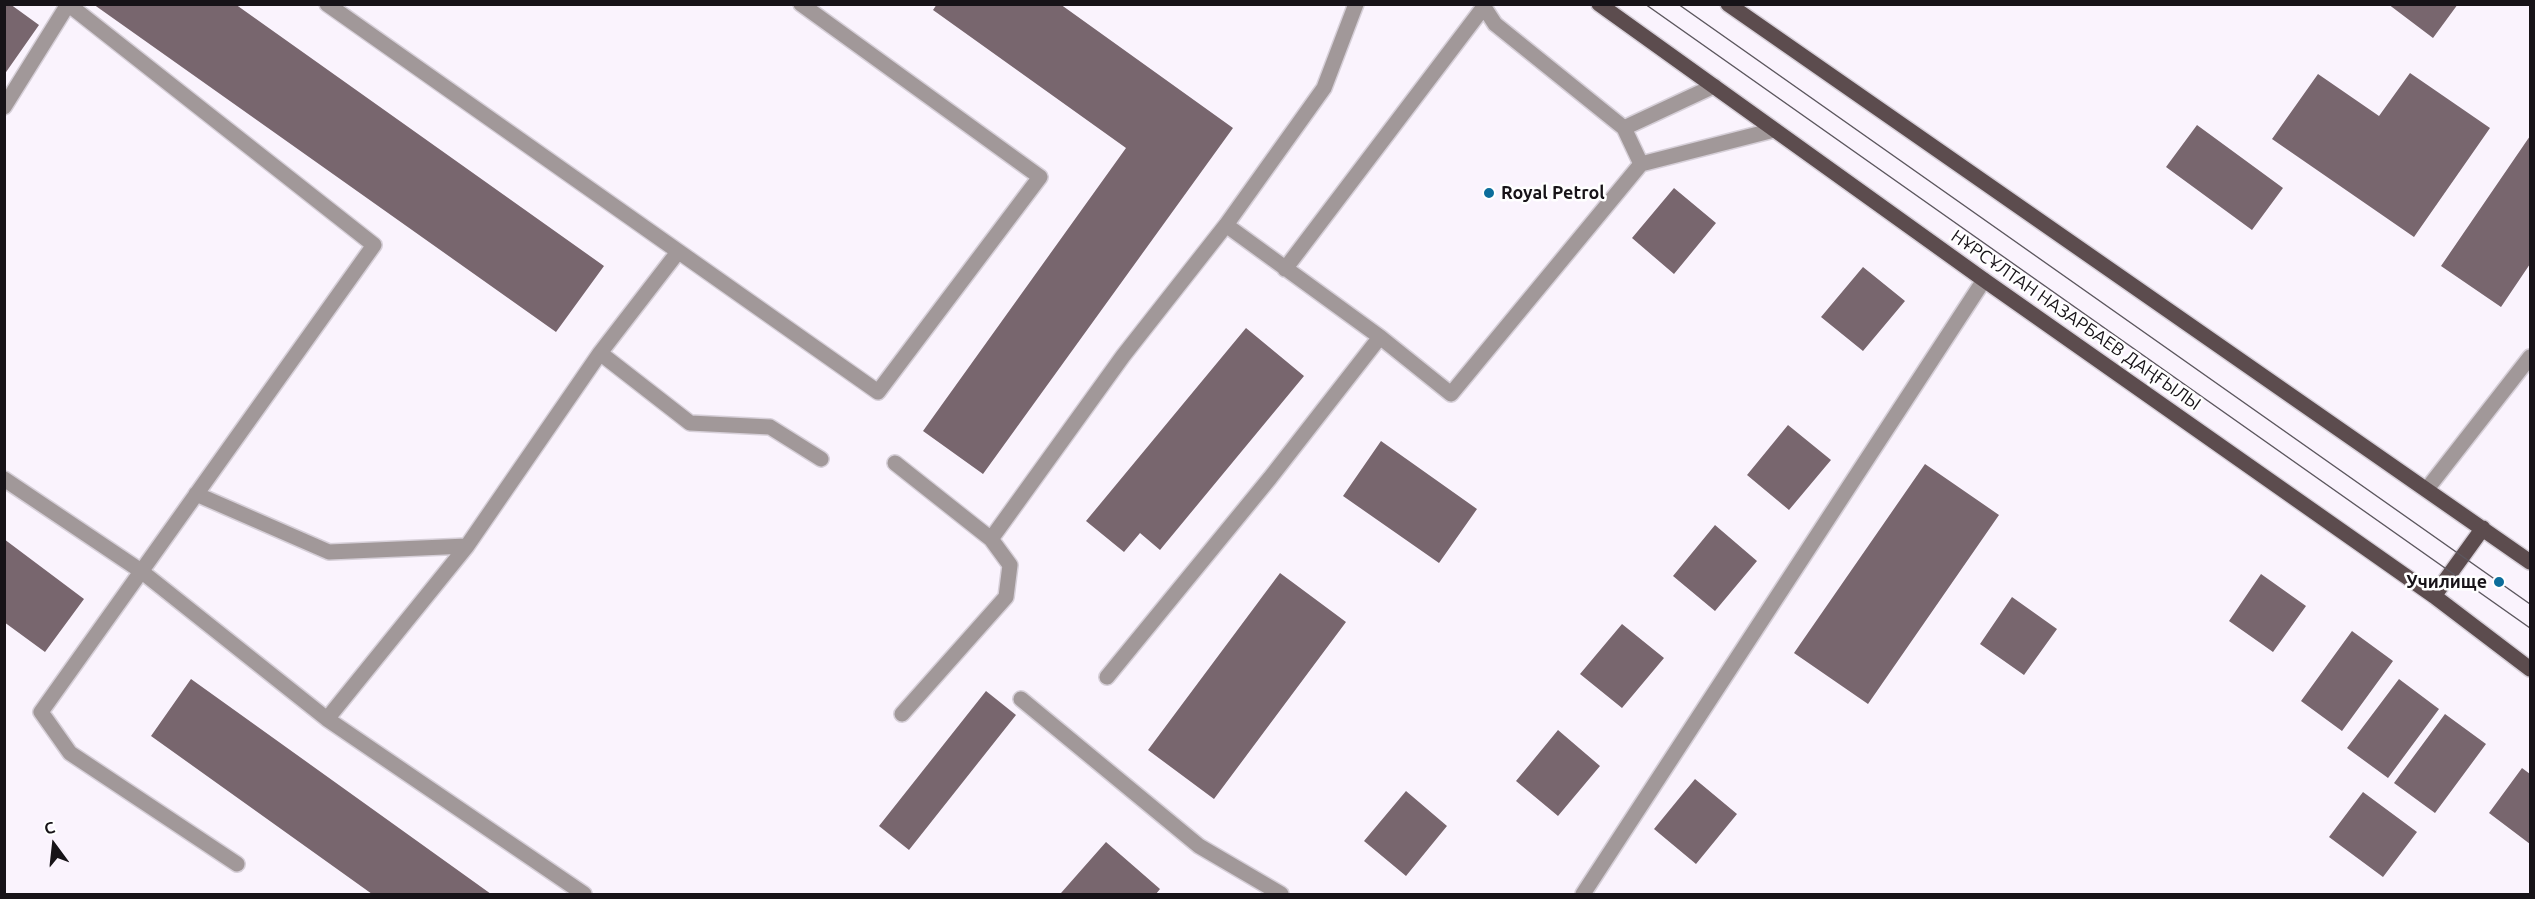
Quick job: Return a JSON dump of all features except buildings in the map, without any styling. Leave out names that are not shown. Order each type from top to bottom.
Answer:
[{"type":"main road","name":"НҰРСҰЛТАН НАЗАРБАЕВ ДАҢҒЫЛЫ","points":[[1599,4],[1984,280],[2434,596],[2530,669]]},
{"type":"main road","points":[[1728,4],[2530,562]]},
{"type":"main road","points":[[2434,596],[2483,528]]},
{"type":"lane","points":[[327,4],[878,392],[1040,177],[801,4]]},
{"type":"lane","points":[[991,539],[1124,356],[1226,225],[1324,88],[1356,4]]},
{"type":"lane","points":[[4,107],[67,5],[374,245],[41,712],[70,753],[237,864]]},
{"type":"lane","points":[[1285,269],[1482,6],[1495,24],[1624,128],[1641,164]]},
{"type":"lane","points":[[1624,128],[1714,86]]},
{"type":"lane","points":[[1226,225],[1380,338],[1451,394],[1641,164],[1774,130]]},
{"type":"lane","points":[[327,719],[467,546],[600,353],[678,252]]},
{"type":"lane","points":[[1583,894],[1984,280]]},
{"type":"lane","points":[[1107,677],[1270,478],[1380,338]]},
{"type":"lane","points":[[600,353],[690,423],[770,427],[821,459]]},
{"type":"lane","points":[[2427,489],[2530,357]]},
{"type":"lane","points":[[895,463],[991,539],[1010,564],[1006,597],[902,714]]},
{"type":"lane","points":[[4,479],[141,571],[327,719],[584,894]]},
{"type":"lane","points":[[196,494],[328,552],[467,546]]},
{"type":"lane","points":[[1021,699],[1199,846],[1281,894]]},
{"type":"tram line","points":[[1645,4],[2530,628]]},
{"type":"tram line","points":[[1678,4],[2530,604]]},
{"type":"place","name":"Royal Petrol","points":[[1489,193]]},
{"type":"place","name":"Училище","points":[[2499,582]]}]
